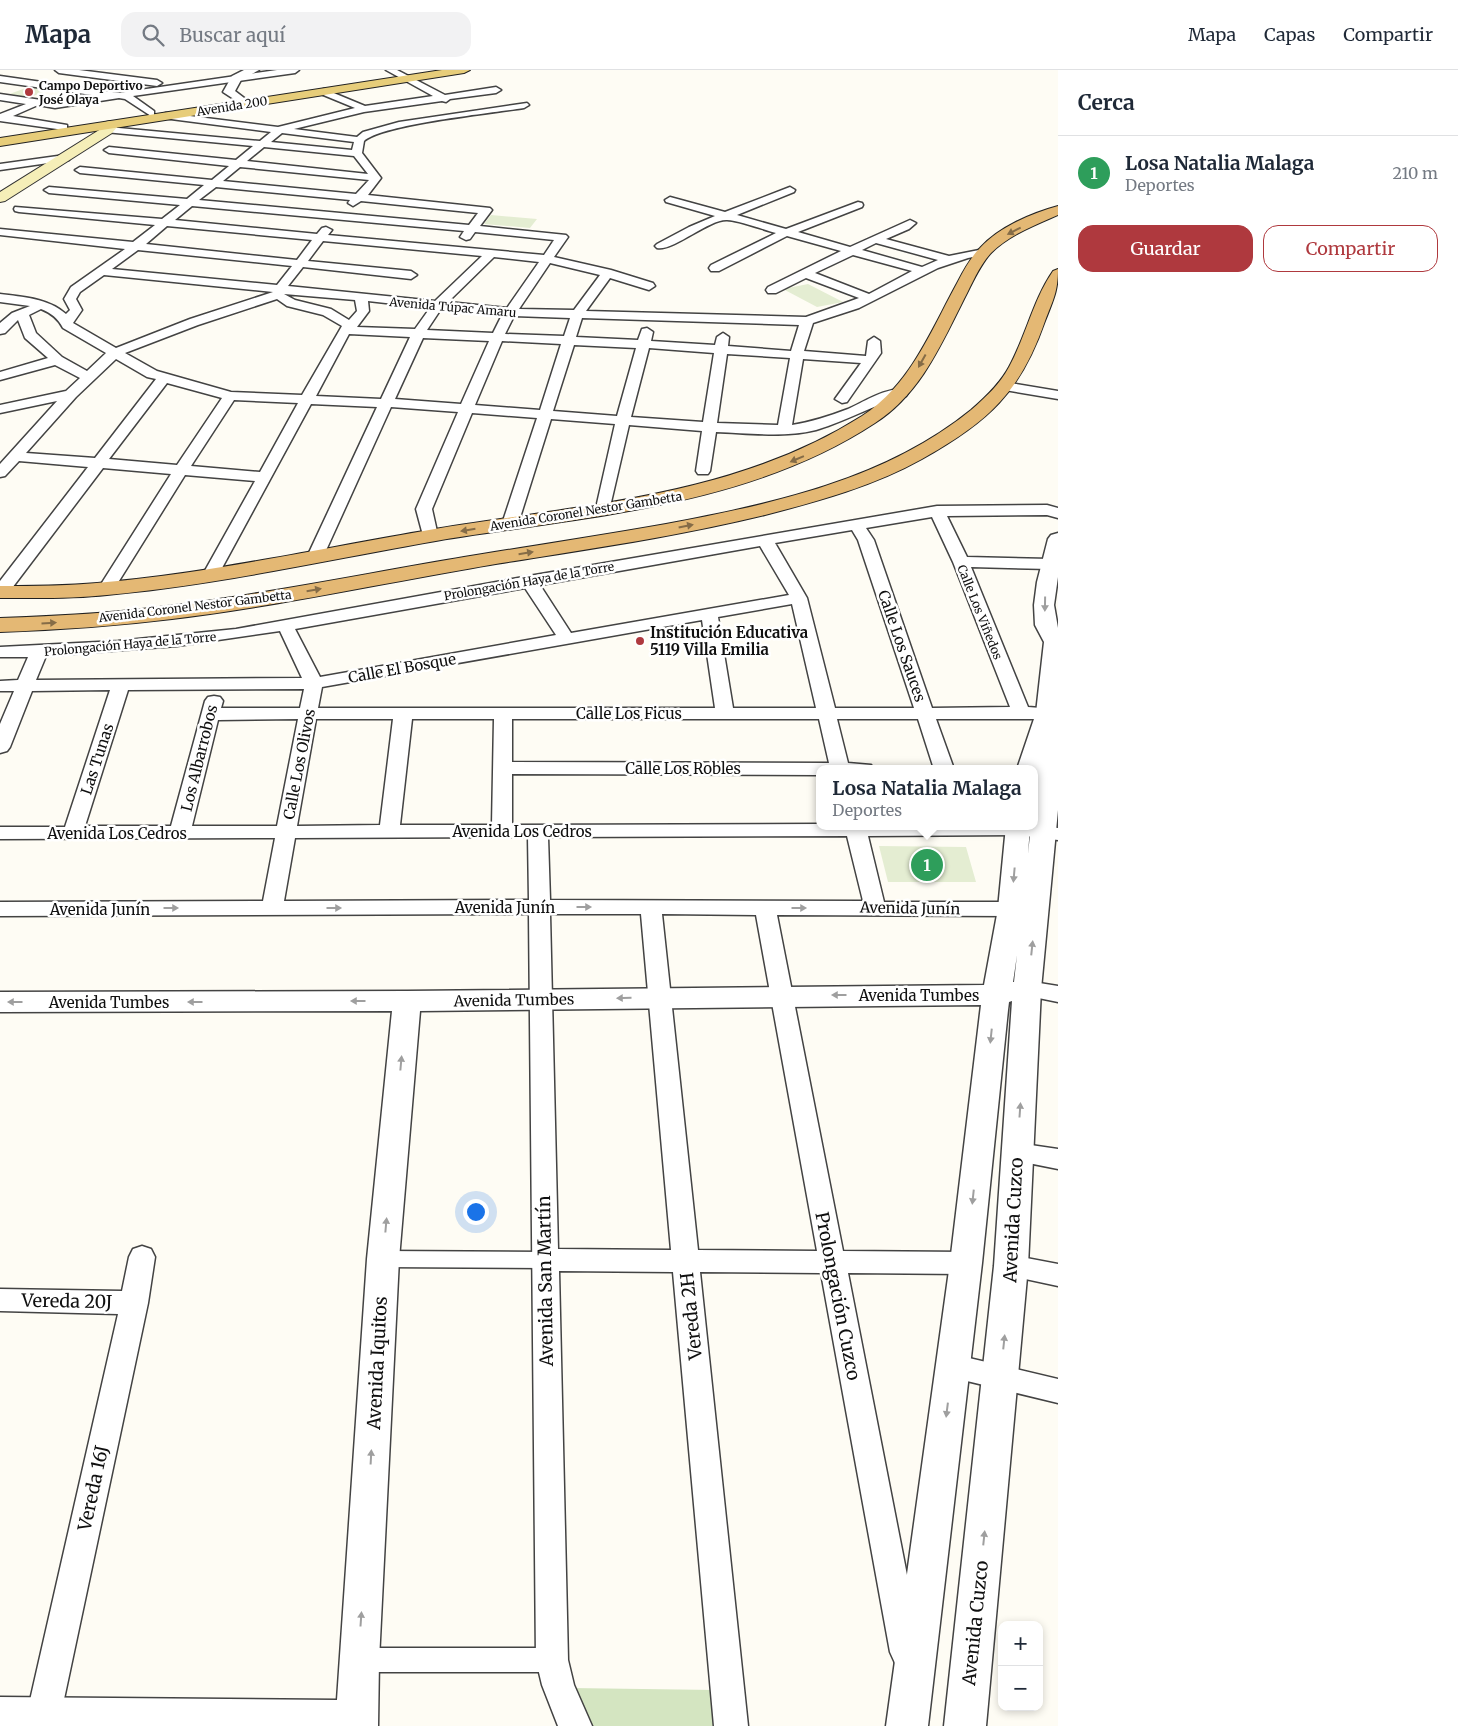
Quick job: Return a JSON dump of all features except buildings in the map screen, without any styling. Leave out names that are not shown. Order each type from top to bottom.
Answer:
[{"type":"highway","name":"Avenida Coronel Nestor Gambetta","points":[[0,592],[55,592],[106,589],[210,576],[430,536],[702,491],[745,479],[827,445],[880,412],[901,393],[920,366],[973,268],[984,252],[1004,236],[1058,210]]},
{"type":"highway","name":"Avenida Coronel Nestor Gambetta","points":[[0,625],[76,621],[219,605],[661,531],[766,509],[840,487],[898,464],[957,430],[986,406],[1004,386],[1019,362],[1058,274]]},
{"type":"main road","name":"Avenida 200","points":[[2,138],[64,126],[158,116],[432,70]]},
{"type":"main road","name":"Avenida 200","points":[[243,102],[324,92],[399,75],[464,70]]},
{"type":"main road","name":"Avenida 200","points":[[2,138],[40,136],[109,128],[158,116]]},
{"type":"main road","points":[[0,198],[66,158],[109,128]]},
{"type":"main road","points":[[40,136],[66,136],[90,142]]},
{"type":"street","points":[[59,70],[229,92],[243,102]]},
{"type":"street","points":[[0,117],[111,70]]},
{"type":"street","points":[[205,72],[238,77],[253,70]]},
{"type":"street","points":[[0,97],[55,105],[295,70]]},
{"type":"street","points":[[399,75],[473,112]]},
{"type":"street","points":[[229,92],[238,77]]},
{"type":"street","points":[[0,79],[128,97],[158,116],[281,129],[359,140]]},
{"type":"street","points":[[66,321],[76,310],[70,299],[75,290],[136,246],[281,129],[364,109],[496,90]]},
{"type":"street","points":[[324,92],[399,125]]},
{"type":"street","points":[[374,182],[357,153],[359,140],[366,134],[399,125],[524,105]]},
{"type":"street","points":[[158,116],[16,211],[164,222],[548,260],[607,273],[649,286]]},
{"type":"street","points":[[0,117],[64,126]]},
{"type":"street","points":[[109,128],[135,133],[357,153]]},
{"type":"street","points":[[102,155],[236,164],[374,182],[407,196],[456,207]]},
{"type":"street","points":[[0,167],[66,158]]},
{"type":"street","points":[[72,175],[212,183],[486,210],[454,252]]},
{"type":"street","points":[[0,473],[12,450],[28,440],[87,377],[114,352],[278,292],[339,216],[374,182]]},
{"type":"street","points":[[661,246],[693,229],[790,190]]},
{"type":"street","points":[[42,194],[189,202],[562,237],[548,260],[510,312],[498,337],[424,510],[430,536]]},
{"type":"street","points":[[670,200],[924,271]]},
{"type":"street","points":[[715,268],[785,233],[858,205]]},
{"type":"street","points":[[772,290],[910,223]]},
{"type":"street","points":[[0,232],[301,264],[418,269]]},
{"type":"street","points":[[511,256],[529,234]]},
{"type":"street","points":[[875,239],[948,259],[984,252]]},
{"type":"street","points":[[382,300],[439,250]]},
{"type":"street","points":[[315,557],[418,334],[438,306],[490,255]]},
{"type":"street","name":"Avenida Túpac Amaru","points":[[101,271],[278,292],[510,312],[807,321],[837,313],[948,259]]},
{"type":"street","points":[[510,524],[577,315],[607,273]]},
{"type":"street","points":[[807,274],[869,298]]},
{"type":"street","points":[[278,292],[291,303],[327,312],[347,328],[418,334],[642,344],[870,360]]},
{"type":"street","points":[[0,298],[45,305],[58,311],[72,329],[152,374],[230,396],[387,403],[709,427],[784,430],[812,426],[854,411],[877,399],[901,393]]},
{"type":"street","points":[[210,576],[347,328],[357,320],[363,311],[361,298]]},
{"type":"street","points":[[0,330],[22,313],[45,305]]},
{"type":"street","points":[[22,313],[30,335],[57,360],[87,377]]},
{"type":"street","points":[[604,508],[642,344],[652,317]]},
{"type":"street","points":[[703,471],[727,320]]},
{"type":"street","points":[[784,430],[797,355],[807,321]]},
{"type":"street","points":[[842,399],[874,353],[874,341]]},
{"type":"street","points":[[0,376],[57,360]]},
{"type":"street","points":[[0,592],[164,378]]},
{"type":"street","points":[[1004,386],[1058,395]]},
{"type":"street","points":[[0,409],[71,394]]},
{"type":"street","points":[[106,589],[180,470],[230,396]]},
{"type":"street","points":[[12,450],[98,464],[265,477]]},
{"type":"street","name":"Prolongación Haya de la Torre","points":[[0,652],[39,652],[181,641],[285,625],[937,511],[1047,510],[1058,513]]},
{"type":"street","name":"Calle Los Viñedos","points":[[937,511],[960,562],[1044,699]]},
{"type":"street","name":"Calle Los Sauces","points":[[856,524],[866,540],[943,765]]},
{"type":"street","points":[[765,540],[799,598],[839,765]]},
{"type":"street","name":"Avenida Cuzco","points":[[1030,765],[1057,638],[1046,624],[1045,600],[1050,564],[1058,540]]},
{"type":"street","points":[[960,562],[1050,564]]},
{"type":"street","points":[[530,581],[566,638]]},
{"type":"street","name":"Calle El Bosque","points":[[0,686],[314,683],[799,598]]},
{"type":"street","points":[[709,613],[725,713]]},
{"type":"street","points":[[285,625],[314,683]]},
{"type":"street","points":[[0,747],[4,726],[26,685],[39,652]]},
{"type":"street","name":"Calle Los Olivos","points":[[272,908],[314,683]]},
{"type":"street","name":"Los Albarrobos","points":[[180,832],[218,684]]},
{"type":"street","name":"Las Tunas","points":[[73,833],[121,685]]},
{"type":"street","name":"Calle Los Ficus","points":[[211,714],[924,713],[1044,699]]},
{"type":"street","name":"Avenida Cuzco","points":[[1038,812],[1052,750],[1044,699]]},
{"type":"street","points":[[390,832],[404,714]]},
{"type":"street","points":[[502,831],[503,714]]},
{"type":"street","name":"Calle Los Robles","points":[[503,768],[816,769]]},
{"type":"street","name":"Avenida Los Cedros","points":[[0,833],[816,828]]},
{"type":"street","points":[[855,830],[874,908]]},
{"type":"street","name":"Avenida Cuzco","points":[[965,1726],[1011,1266],[1017,1152],[1011,909],[1034,830]]},
{"type":"street","name":"Avenida Cuzco","points":[[906,1726],[966,1263],[1012,992],[1034,830]]},
{"type":"street","name":"Avenida San Martín","points":[[538,831],[552,1660],[558,1685],[575,1726]]},
{"type":"street","name":"Avenida Junín","points":[[0,909],[539,906],[1011,909]]},
{"type":"street","name":"Vereda 2H","points":[[651,907],[731,1726]]},
{"type":"street","name":"Prolongación Cuzco","points":[[764,908],[912,1684]]},
{"type":"street","points":[[1012,992],[1058,994]]},
{"type":"street","name":"Avenida Tumbes","points":[[0,1002],[406,1001],[1012,992]]},
{"type":"street","name":"Avenida Iquitos","points":[[357,1723],[359,1660],[383,1259],[406,1001]]},
{"type":"street","points":[[1017,1152],[1058,1160]]},
{"type":"street","name":"Vereda 16J","points":[[43,1718],[134,1302],[142,1257]]},
{"type":"street","points":[[383,1259],[966,1263]]},
{"type":"street","points":[[1011,1266],[1058,1275]]},
{"type":"street","name":"Vereda 20J","points":[[0,1300],[134,1302]]},
{"type":"street","points":[[952,1366],[1058,1391]]},
{"type":"street","points":[[359,1660],[552,1660]]},
{"type":"street","points":[[0,1718],[357,1723]]},
{"type":"green space","name":"Campo Deportivo José Olaya","points":[[31,86],[51,89],[28,98],[7,95]]},
{"type":"green space","points":[[491,215],[537,219],[530,228],[484,224]]},
{"type":"green space","points":[[808,284],[843,302],[817,307],[783,289]]},
{"type":"green space","points":[[879,846],[966,847],[976,882],[888,882]]},
{"type":"green space","points":[[571,1688],[714,1690],[719,1726],[584,1726]]},
{"type":"place","name":"Campo Deportivo José Olaya","points":[[29,92]]},
{"type":"place","name":"Institución Educativa 5119 Villa Emilia","points":[[640,641]]},
{"type":"place","name":"Losa Natalia Malaga","points":[[927,865]]}]
